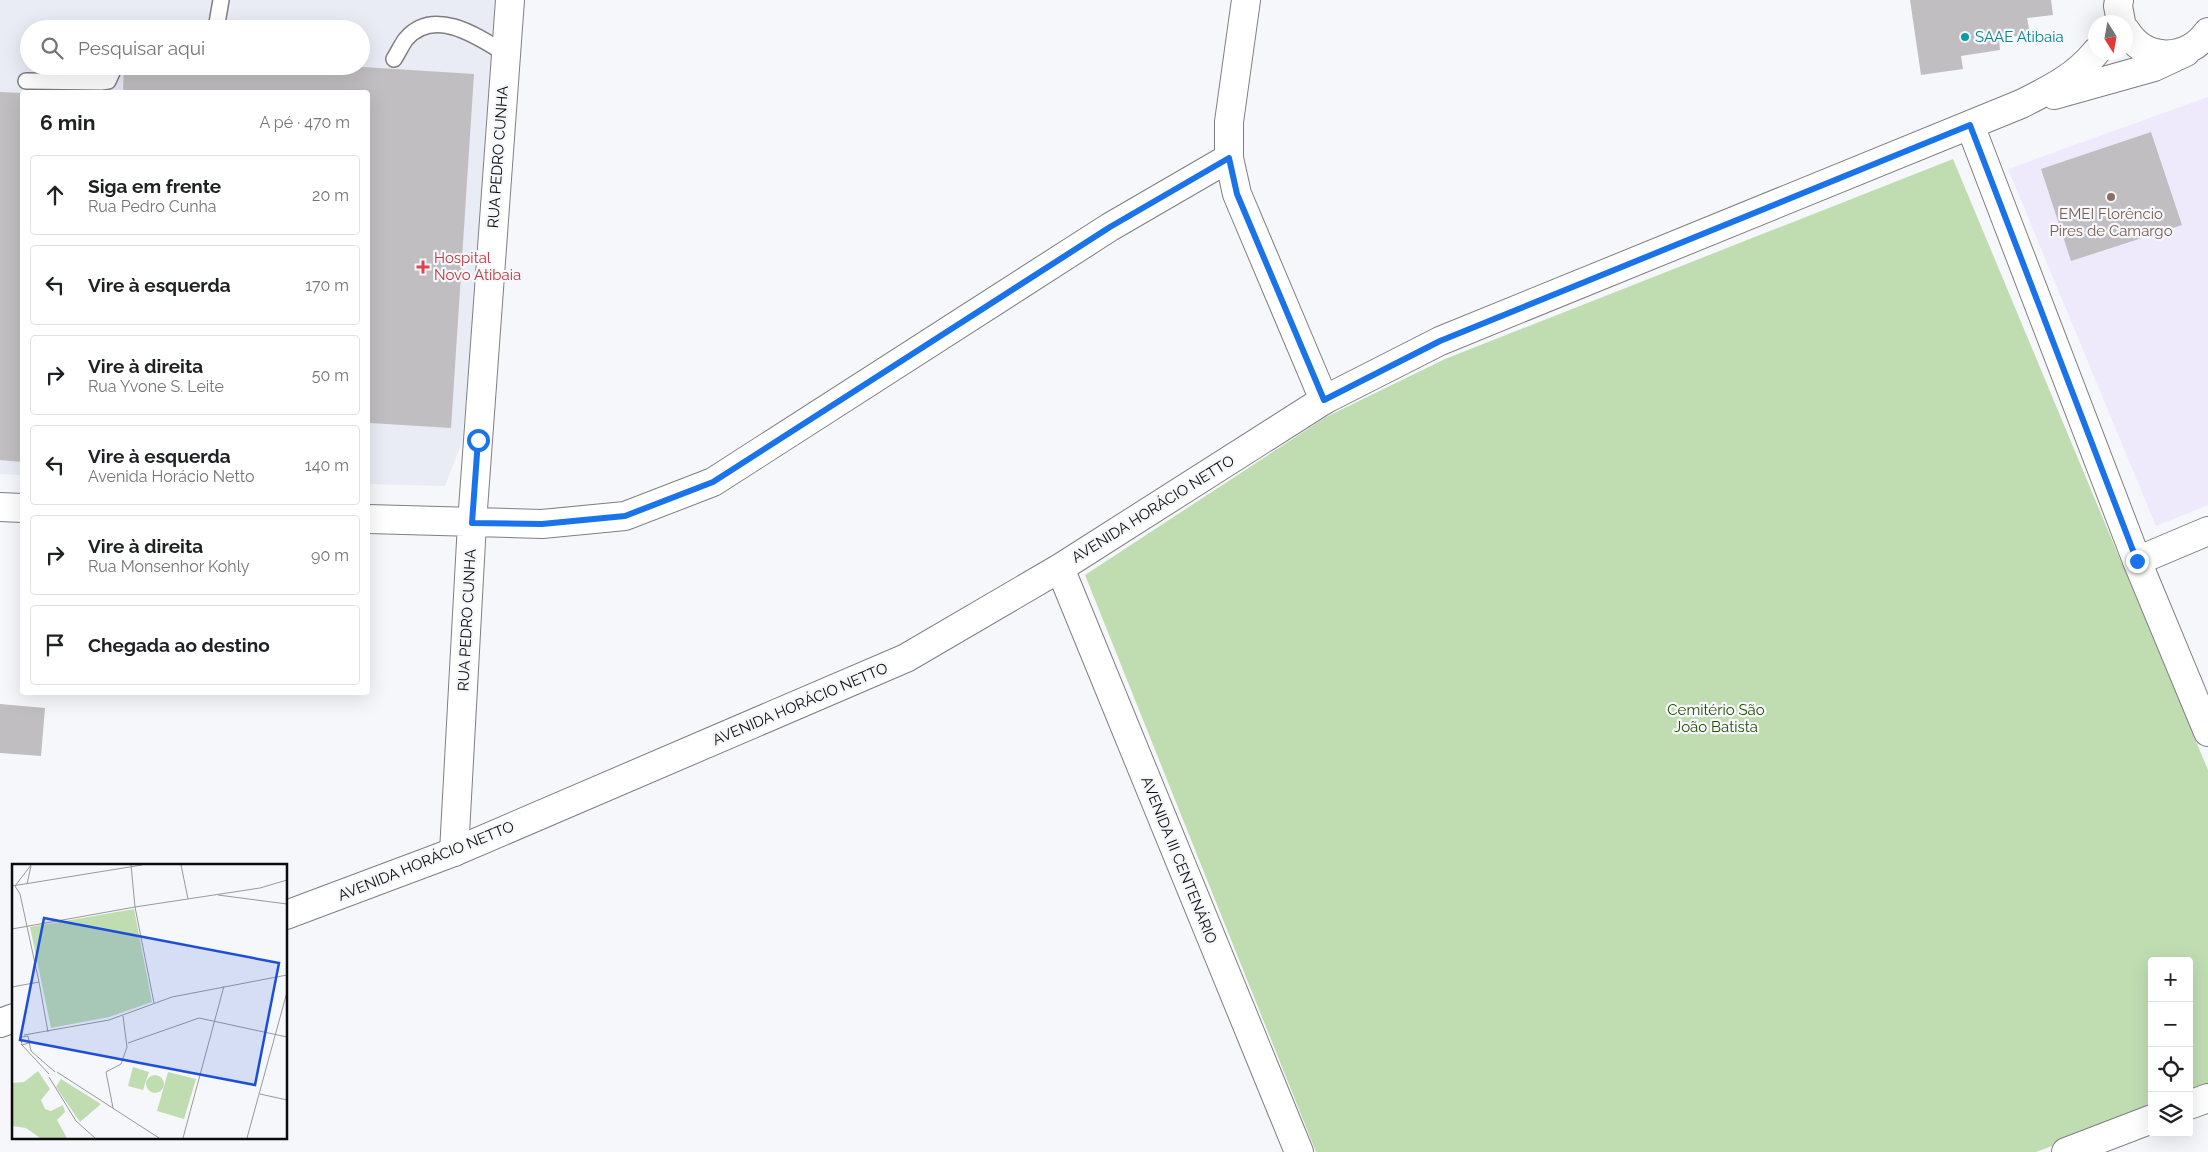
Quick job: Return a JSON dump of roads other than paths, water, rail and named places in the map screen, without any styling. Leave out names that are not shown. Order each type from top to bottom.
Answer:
[{"type":"main road","name":"RUA PEDRO CUNHA","points":[[454,852],[472,523],[510,0]]},
{"type":"main road","points":[[1246,0],[1229,122],[1229,158],[1237,194],[1324,400]]},
{"type":"main road","name":"AVENIDA HORÁCIO NETTO","points":[[2021,104],[2154,67],[2186,52],[2201,41],[2208,32]]},
{"type":"main road","points":[[2133,40],[2149,52],[2167,55],[2186,52]]},
{"type":"main road","name":"AVENIDA HORÁCIO NETTO","points":[[288,914],[454,852],[906,658],[1060,568],[1324,400],[1440,341],[2021,104],[2060,84],[2090,60]]},
{"type":"main road","points":[[1970,125],[2137,561],[2208,732]]},
{"type":"main road","points":[[370,520],[542,524],[625,516],[713,482],[1110,227],[1229,158]]},
{"type":"main road","points":[[0,507],[20,508]]},
{"type":"main road","points":[[2137,561],[2208,531]]},
{"type":"main road","name":"AVENIDA III CENTENÁRIO","points":[[1060,568],[1299,1152]]},
{"type":"main road","points":[[0,1023],[12,1019]]},
{"type":"main road","points":[[2193,1104],[2208,1098]]},
{"type":"main road","points":[[2066,1152],[2148,1121]]},
{"type":"lane","points":[[218,20],[221,0]]},
{"type":"lane","points":[[394,59],[406,39],[421,27],[444,24],[471,32],[506,54]]},
{"type":"lane","points":[[26,81],[101,82],[108,80],[110,75]]},
{"type":"place","name":"SAAE Atibaia","points":[[1965,37]]},
{"type":"place","name":"EMEI Florêncio Pires de Camargo","points":[[2111,197]]},
{"type":"place","name":"Hospital Novo Atibaia","points":[[423,267]]},
{"type":"park label","name":"Cemitério São João Batista","points":[[1716,718]]}]
